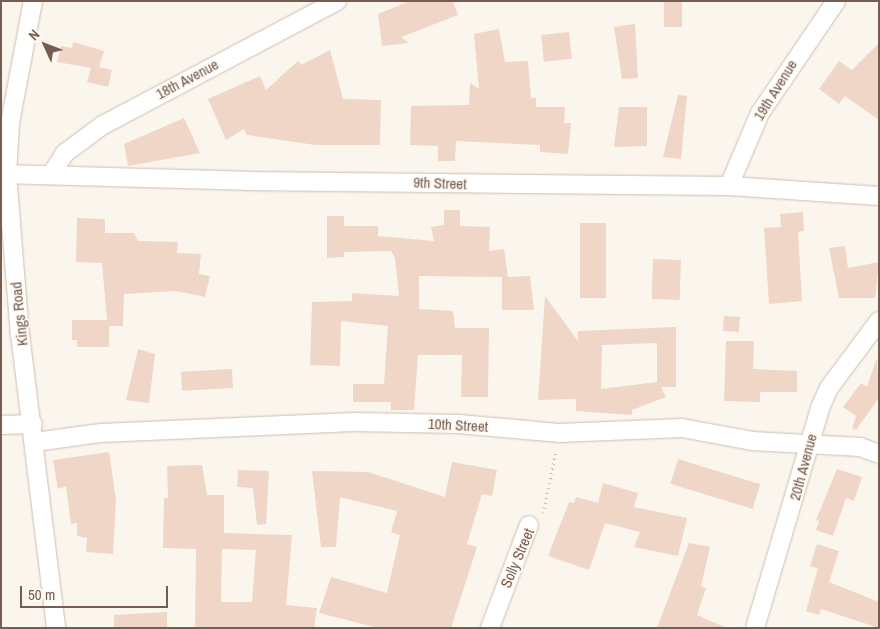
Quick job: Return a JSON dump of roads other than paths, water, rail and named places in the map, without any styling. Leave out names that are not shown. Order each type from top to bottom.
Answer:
[{"type":"street","name":"Kings Road","points":[[33,1],[10,122],[4,174],[56,628]]},
{"type":"street","name":"18th Avenue","points":[[51,175],[65,153],[103,125],[337,1]]},
{"type":"street","name":"19th Avenue","points":[[729,186],[760,112],[836,1]]},
{"type":"street","name":"9th Street","points":[[4,174],[729,186],[879,196]]},
{"type":"street","name":"20th Avenue","points":[[754,628],[808,443],[829,388],[879,321]]},
{"type":"street","name":"10th Street","points":[[1,425],[34,433],[101,433],[354,422],[458,424],[559,433],[682,428],[752,441],[860,447],[879,454]]},
{"type":"street","name":"Solly Street","points":[[490,628],[529,525]]}]
